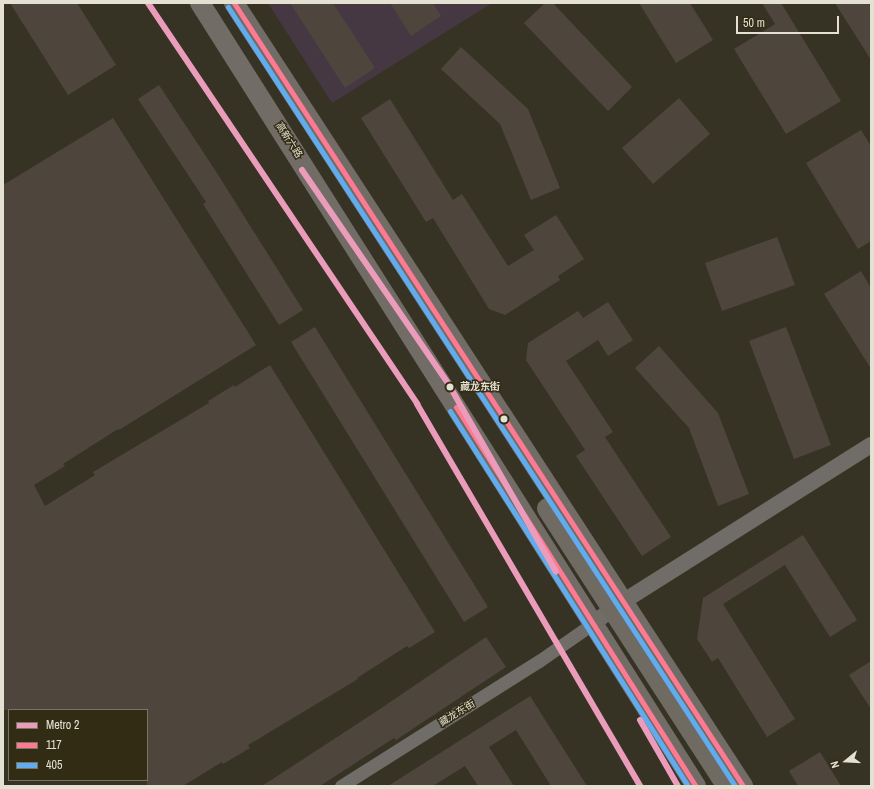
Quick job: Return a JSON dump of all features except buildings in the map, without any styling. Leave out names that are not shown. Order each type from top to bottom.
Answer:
[{"type":"highway","points":[[547,508],[727,786]]},
{"type":"main road","name":"高新六路","points":[[200,3],[696,786]]},
{"type":"main road","points":[[234,3],[743,786]]},
{"type":"street","points":[[592,624],[624,601],[871,445]]},
{"type":"street","name":"藏龙东街","points":[[342,786],[539,662],[592,624]]},
{"type":"shaded area","points":[[268,3],[492,3],[332,103]]},
{"type":"metro line","name":"2","points":[[148,3],[417,404],[640,786]]},
{"type":"metro line","name":"2","points":[[302,170],[449,385],[556,572]]},
{"type":"metro line","name":"2","points":[[640,720],[678,786]]},
{"type":"transit line","name":"117","points":[[234,3],[743,786]]},
{"type":"transit line","name":"405","points":[[228,7],[735,786]]},
{"type":"transit line","name":"117","points":[[456,407],[696,786]]},
{"type":"transit line","name":"405","points":[[450,411],[688,786]]},
{"type":"place","name":"藏龙东街","points":[[450,387]]}]
